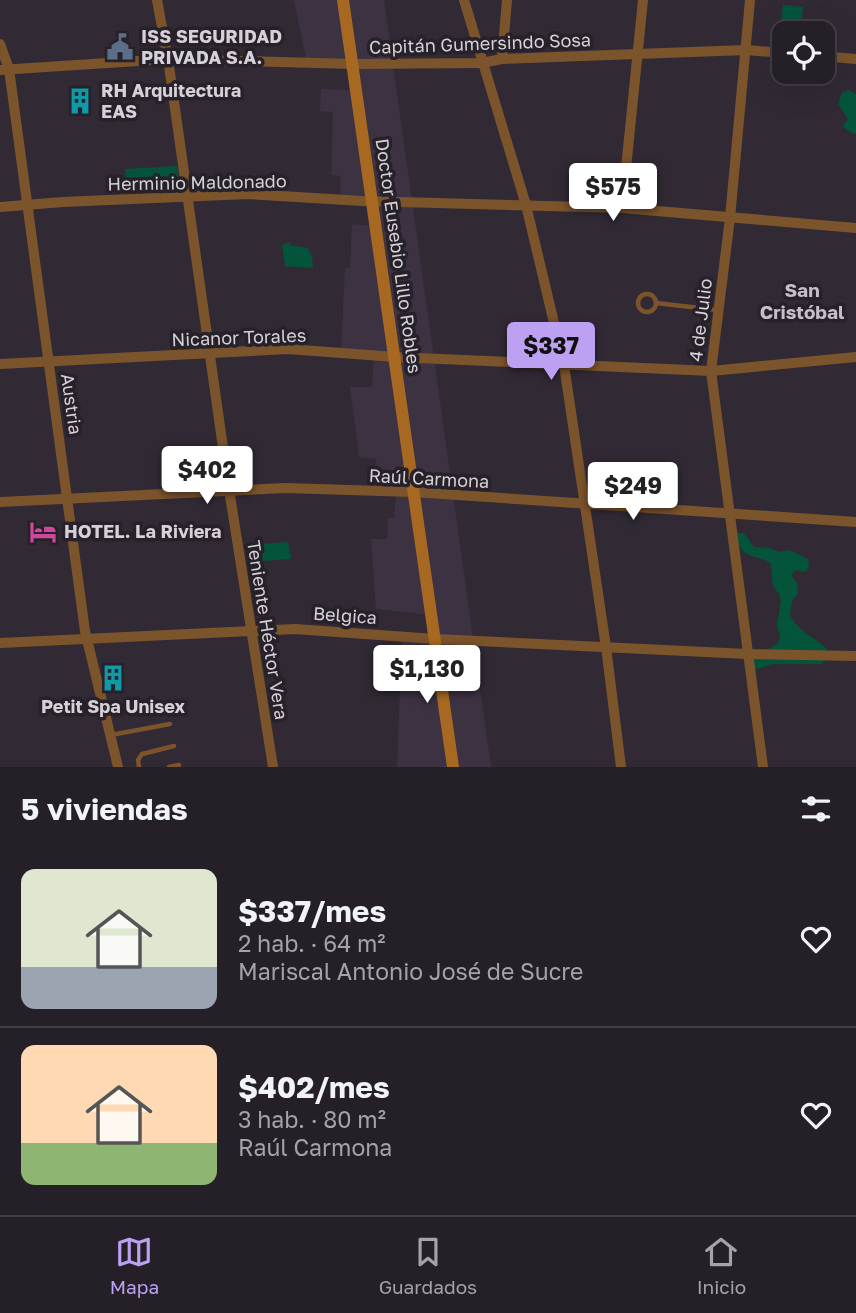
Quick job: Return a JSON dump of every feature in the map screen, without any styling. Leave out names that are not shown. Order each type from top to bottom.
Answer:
[{"type":"main road","name":"Doctor Eusebio Lillo Robles","points":[[343,0],[453,767]]},
{"type":"street","name":"Teniente Héctor Vera","points":[[157,0],[169,59],[229,489],[273,767]]},
{"type":"street","points":[[464,0],[526,205],[564,365],[586,504],[621,767]]},
{"type":"street","points":[[502,59],[507,0]]},
{"type":"street","points":[[622,208],[643,0]]},
{"type":"street","name":"4 de Julio","points":[[750,0],[730,218],[711,371],[763,767]]},
{"type":"street","name":"Austria","points":[[0,44],[28,205],[87,638],[118,767]]},
{"type":"street","name":"Capitán Gumersindo Sosa","points":[[5,69],[169,59],[353,64],[482,63],[502,59],[746,50],[772,52]]},
{"type":"street","points":[[835,57],[856,59]]},
{"type":"street","name":"Herminio Maldonado","points":[[0,207],[248,194],[371,201],[622,208],[856,228]]},
{"type":"street","name":"Nicanor Torales","points":[[0,364],[288,349],[395,357],[711,371],[856,357]]},
{"type":"street","name":"Raúl Carmona","points":[[0,502],[285,488],[413,492],[856,522]]},
{"type":"street","name":"Belgica","points":[[0,643],[251,630],[343,631],[435,639],[747,654],[856,656]]},
{"type":"lane","points":[[656,303],[718,310]]},
{"type":"lane","points":[[110,735],[170,724]]},
{"type":"lane","points":[[139,767],[138,760],[142,754],[174,746]]},
{"type":"lane","points":[[169,767],[179,765]]},
{"type":"shaded area","points":[[294,0],[384,0],[491,767],[397,767],[402,636],[434,639],[431,615],[376,609],[371,539],[387,539],[388,518],[394,518],[396,496],[378,495],[376,459],[359,457],[350,387],[372,387],[374,356],[341,353],[345,268],[350,268],[352,224],[374,226],[371,201],[341,199],[340,176],[331,175],[333,112],[320,111],[321,89],[356,90],[353,64],[307,63]]},
{"type":"green space","points":[[783,5],[803,7],[801,21],[781,21]]},
{"type":"green space","points":[[848,90],[856,94],[854,134],[844,128],[843,125],[848,119],[838,104],[842,93]]},
{"type":"green space","points":[[177,166],[180,189],[177,191],[127,193],[125,169]]},
{"type":"green space","points":[[290,242],[289,245],[308,248],[313,268],[285,266],[282,245]]},
{"type":"green space","points":[[737,533],[744,533],[754,547],[779,552],[789,550],[808,559],[806,572],[795,570],[791,575],[797,583],[798,593],[792,601],[790,615],[803,631],[828,650],[829,656],[822,664],[774,664],[754,670],[748,662],[777,644],[780,638],[777,623],[781,601],[773,586],[771,564],[742,550],[735,536]]},
{"type":"green space","points":[[288,542],[291,559],[249,562],[248,545]]},
{"type":"place","name":"ISS SEGURIDAD PRIVADA S.A.","points":[[120,47]]},
{"type":"place","name":"RH Arquitectura EAS","points":[[80,101]]},
{"type":"place","name":"HOTEL. La Riviera","points":[[43,532]]},
{"type":"place","name":"Petit Spa Unisex","points":[[113,678]]},
{"type":"district","name":"San Cristóbal","points":[[802,301]]}]
